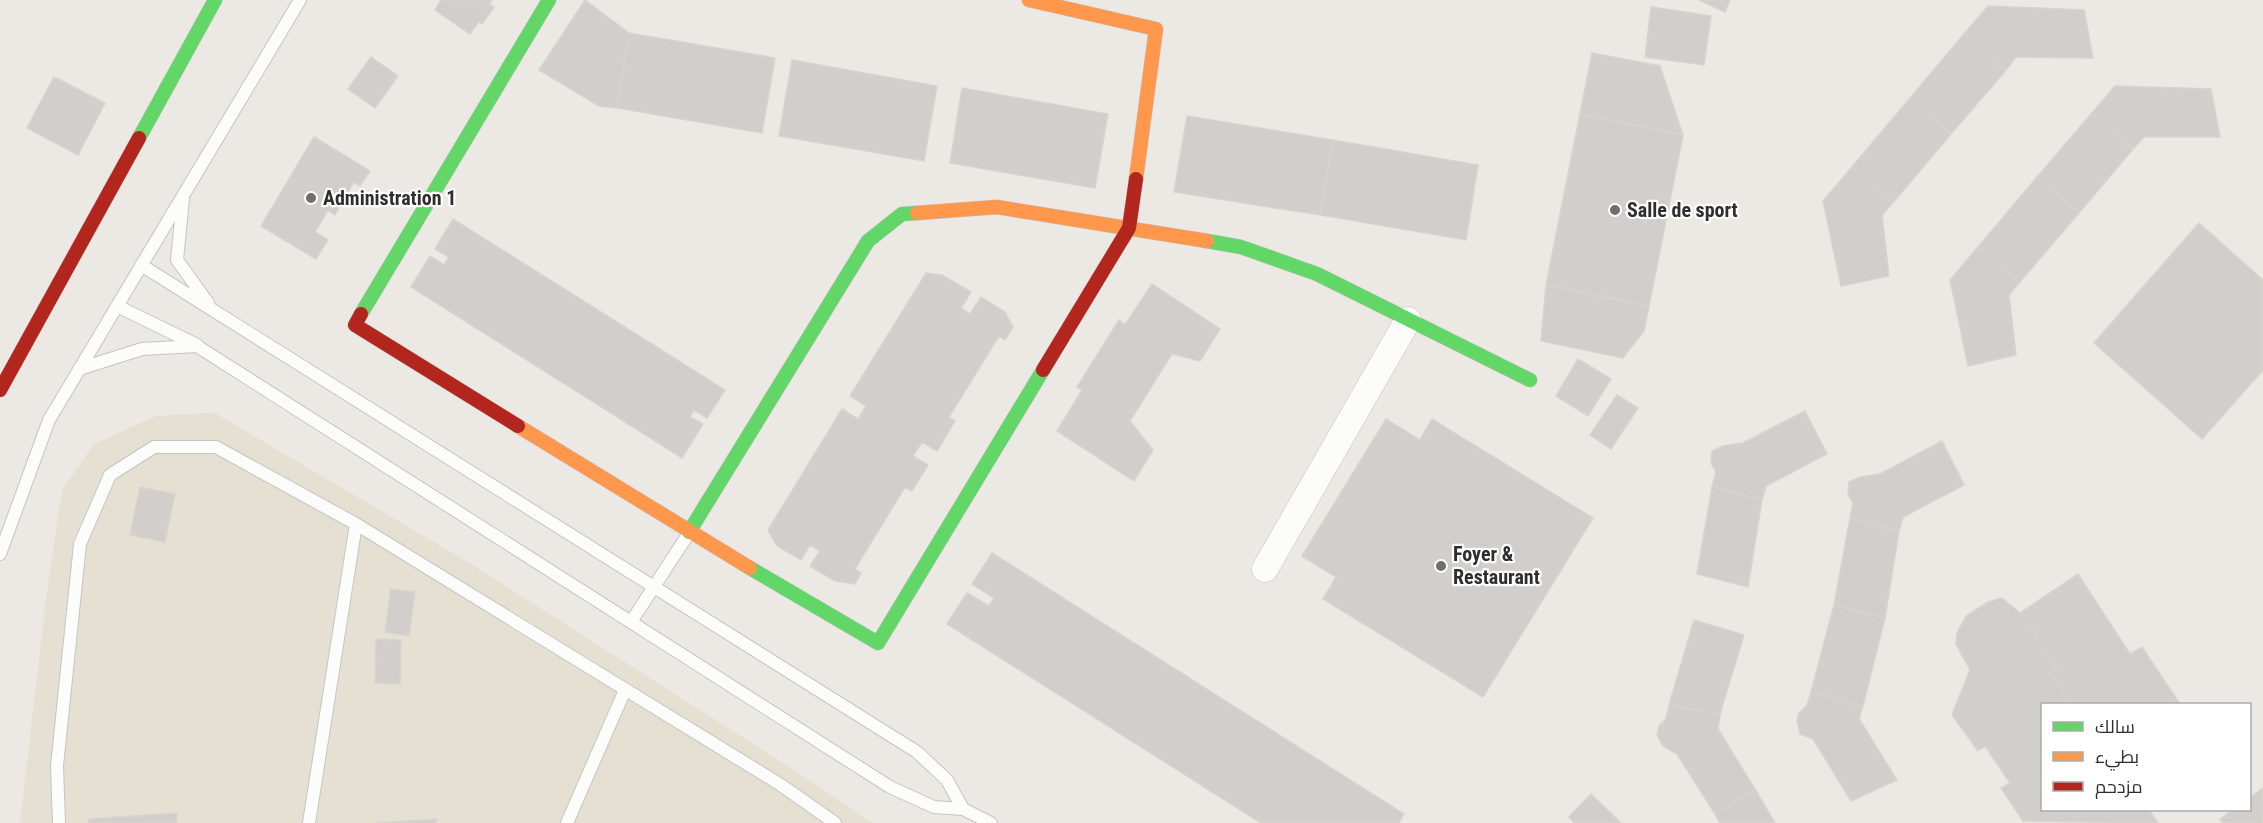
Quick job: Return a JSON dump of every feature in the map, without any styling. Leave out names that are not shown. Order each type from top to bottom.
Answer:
[{"type":"street","points":[[0,390],[215,0]]},
{"type":"street","points":[[549,0],[355,325],[689,532],[878,643],[1129,228],[1156,29],[1029,0]]},
{"type":"street","points":[[689,532],[868,241],[902,214],[997,207],[1241,247],[1317,274],[1530,380]]},
{"type":"street","points":[[1264,569],[1408,320]]},
{"type":"lane","points":[[0,554],[49,420],[300,0]]},
{"type":"lane","points":[[184,194],[177,260],[212,309]]},
{"type":"lane","points":[[141,265],[917,752],[947,780],[963,809]]},
{"type":"lane","points":[[117,306],[197,346],[890,787],[934,807],[963,809],[991,823]]},
{"type":"lane","points":[[79,369],[142,349],[197,346]]},
{"type":"lane","points":[[59,823],[57,766],[80,544],[110,475],[154,447],[216,447],[356,524],[781,785],[835,823]]},
{"type":"lane","points":[[309,823],[356,524]]},
{"type":"lane","points":[[631,622],[689,532]]},
{"type":"lane","points":[[567,823],[624,690]]},
{"type":"shaded area","points":[[215,413],[468,562],[788,766],[873,823],[20,823],[46,599],[62,490],[94,444],[156,416]]},
{"type":"building","points":[[441,0],[492,0],[489,4],[494,7],[482,24],[479,21],[470,34],[435,10]]},
{"type":"building","points":[[585,0],[629,33],[617,108],[599,106],[539,70]]},
{"type":"building","points":[[1699,0],[1730,0],[1725,12]]},
{"type":"building","points":[[1988,6],[2084,10],[2093,58],[2016,57],[2006,70],[1964,34]]},
{"type":"building","points":[[1651,7],[1711,16],[1704,65],[1645,57]]},
{"type":"building","points":[[629,33],[775,58],[762,133],[617,108]]},
{"type":"building","points":[[1964,34],[2006,70],[1951,134],[1910,98]]},
{"type":"building","points":[[1592,53],[1660,66],[1683,135],[1580,114]]},
{"type":"building","points":[[371,57],[398,76],[375,108],[348,89]]},
{"type":"building","points":[[792,60],[937,86],[924,161],[779,136]]},
{"type":"building","points":[[54,77],[105,103],[78,155],[27,128]]},
{"type":"building","points":[[2115,86],[2211,89],[2220,137],[2144,137],[2133,149],[2092,113]]},
{"type":"building","points":[[962,88],[1108,114],[1095,188],[950,163]]},
{"type":"building","points":[[1910,98],[1951,134],[1892,204],[1851,168]]},
{"type":"building","points":[[2092,113],[2133,149],[2079,213],[2037,177]]},
{"type":"building","name":"Salle de sport","points":[[1580,114],[1683,135],[1649,306],[1546,285]]},
{"type":"building","points":[[1187,116],[1333,140],[1320,215],[1174,192]]},
{"type":"building","name":"Administration 1","points":[[314,137],[370,171],[360,186],[354,182],[335,215],[328,210],[315,232],[328,240],[316,259],[261,226]]},
{"type":"building","points":[[1333,140],[1478,165],[1466,240],[1320,215]]},
{"type":"building","points":[[1851,168],[1892,204],[1882,215],[1889,276],[1841,286],[1823,201]]},
{"type":"building","points":[[2037,177],[2079,213],[2019,283],[1978,247]]},
{"type":"building","points":[[453,219],[725,390],[707,418],[694,410],[690,417],[703,424],[682,458],[411,287],[430,256],[444,265],[449,257],[435,249]]},
{"type":"building","points":[[2199,223],[2263,280],[2263,370],[2202,439],[2094,343]]},
{"type":"building","points":[[1978,247],[2019,283],[2009,295],[2016,355],[1968,366],[1950,280]]},
{"type":"building","points":[[926,273],[942,275],[971,292],[961,308],[970,314],[981,297],[1005,312],[1013,327],[1005,340],[999,336],[949,417],[955,421],[937,451],[922,442],[913,456],[928,465],[912,491],[905,487],[855,569],[861,573],[855,584],[835,581],[810,566],[820,551],[810,545],[801,560],[777,546],[768,530],[842,409],[858,419],[866,406],[850,396]]},
{"type":"building","points":[[1152,284],[1220,329],[1200,361],[1172,354],[1130,421],[1153,450],[1134,481],[1057,431],[1082,390],[1077,387],[1119,320],[1125,325]]},
{"type":"building","points":[[1546,285],[1649,306],[1644,331],[1623,358],[1541,341]]},
{"type":"building","points":[[1578,359],[1611,379],[1588,416],[1556,396]]},
{"type":"building","points":[[1617,395],[1638,408],[1611,449],[1590,435]]},
{"type":"building","points":[[1805,411],[1827,454],[1766,486],[1762,500],[1712,487],[1716,472],[1711,463],[1712,451],[1723,446],[1743,443]]},
{"type":"building","name":"Foyer & Restaurant","points":[[1386,419],[1420,440],[1432,419],[1593,518],[1483,697],[1323,599],[1336,577],[1302,556]]},
{"type":"building","points":[[1942,441],[1964,485],[1903,517],[1899,531],[1850,518],[1853,503],[1848,494],[1849,482],[1860,477],[1880,474]]},
{"type":"building","points":[[140,487],[175,494],[165,542],[130,535]]},
{"type":"building","points":[[1712,487],[1762,500],[1748,587],[1697,574]]},
{"type":"building","points":[[1850,518],[1899,531],[1885,618],[1834,605]]},
{"type":"building","points":[[992,553],[1404,814],[1399,823],[1261,823],[947,624],[967,593],[989,606],[994,598],[972,584]]},
{"type":"building","points":[[2078,574],[2130,654],[2142,647],[2179,703],[2070,703],[2050,672],[2056,668],[2020,613]]},
{"type":"building","points":[[391,589],[415,592],[409,636],[385,632]]},
{"type":"building","points":[[2002,598],[2020,613],[2056,668],[2050,672],[2070,703],[2041,703],[2041,811],[2150,811],[2158,823],[2023,821],[2001,788],[2010,783],[1985,746],[1978,751],[1952,715],[1970,670],[1956,644],[1957,633],[1966,616],[1988,602]]},
{"type":"building","points":[[1834,605],[1885,618],[1863,706],[1811,692]]},
{"type":"building","points":[[1694,620],[1744,635],[1720,714],[1669,705]]},
{"type":"building","points":[[376,639],[401,640],[400,684],[375,683]]},
{"type":"building","points":[[1811,692],[1863,706],[1859,719],[1897,780],[1851,801],[1813,739],[1800,734],[1797,721],[1799,713],[1807,705]]},
{"type":"building","points":[[1669,705],[1720,714],[1718,729],[1755,789],[1715,814],[1677,754],[1663,746],[1657,735],[1659,726],[1666,719]]},
{"type":"building","points":[[2263,788],[2263,823],[2223,823],[2220,819],[2232,811],[2251,811],[2251,797]]},
{"type":"building","points":[[1755,789],[1775,823],[1720,823],[1715,814]]},
{"type":"building","points":[[1591,794],[1621,823],[1575,823],[1569,817]]},
{"type":"building","points":[[177,813],[176,823],[88,823],[89,819]]},
{"type":"building","points":[[437,819],[436,823],[376,823]]},
{"type":"traffic: fast","points":[[139,138],[215,0]]},
{"type":"traffic: fast","points":[[361,314],[549,0]]},
{"type":"traffic: fast","points":[[689,532],[868,241],[902,214],[917,213]]},
{"type":"traffic: fast","points":[[1207,241],[1241,247],[1317,274],[1530,380]]},
{"type":"traffic: fast","points":[[750,568],[878,643],[1043,370]]},
{"type":"traffic: slow","points":[[1029,0],[1156,29],[1136,179]]},
{"type":"traffic: slow","points":[[917,213],[997,207],[1207,241]]},
{"type":"traffic: slow","points":[[518,426],[750,568]]},
{"type":"traffic: jam","points":[[0,390],[139,138]]},
{"type":"traffic: jam","points":[[1043,370],[1129,228],[1136,179]]},
{"type":"traffic: jam","points":[[361,314],[355,325],[518,426]]},
{"type":"place","name":"Administration 1","points":[[311,198]]},
{"type":"place","name":"Salle de sport","points":[[1615,210]]},
{"type":"place","name":"Foyer & Restaurant","points":[[1441,566]]}]
